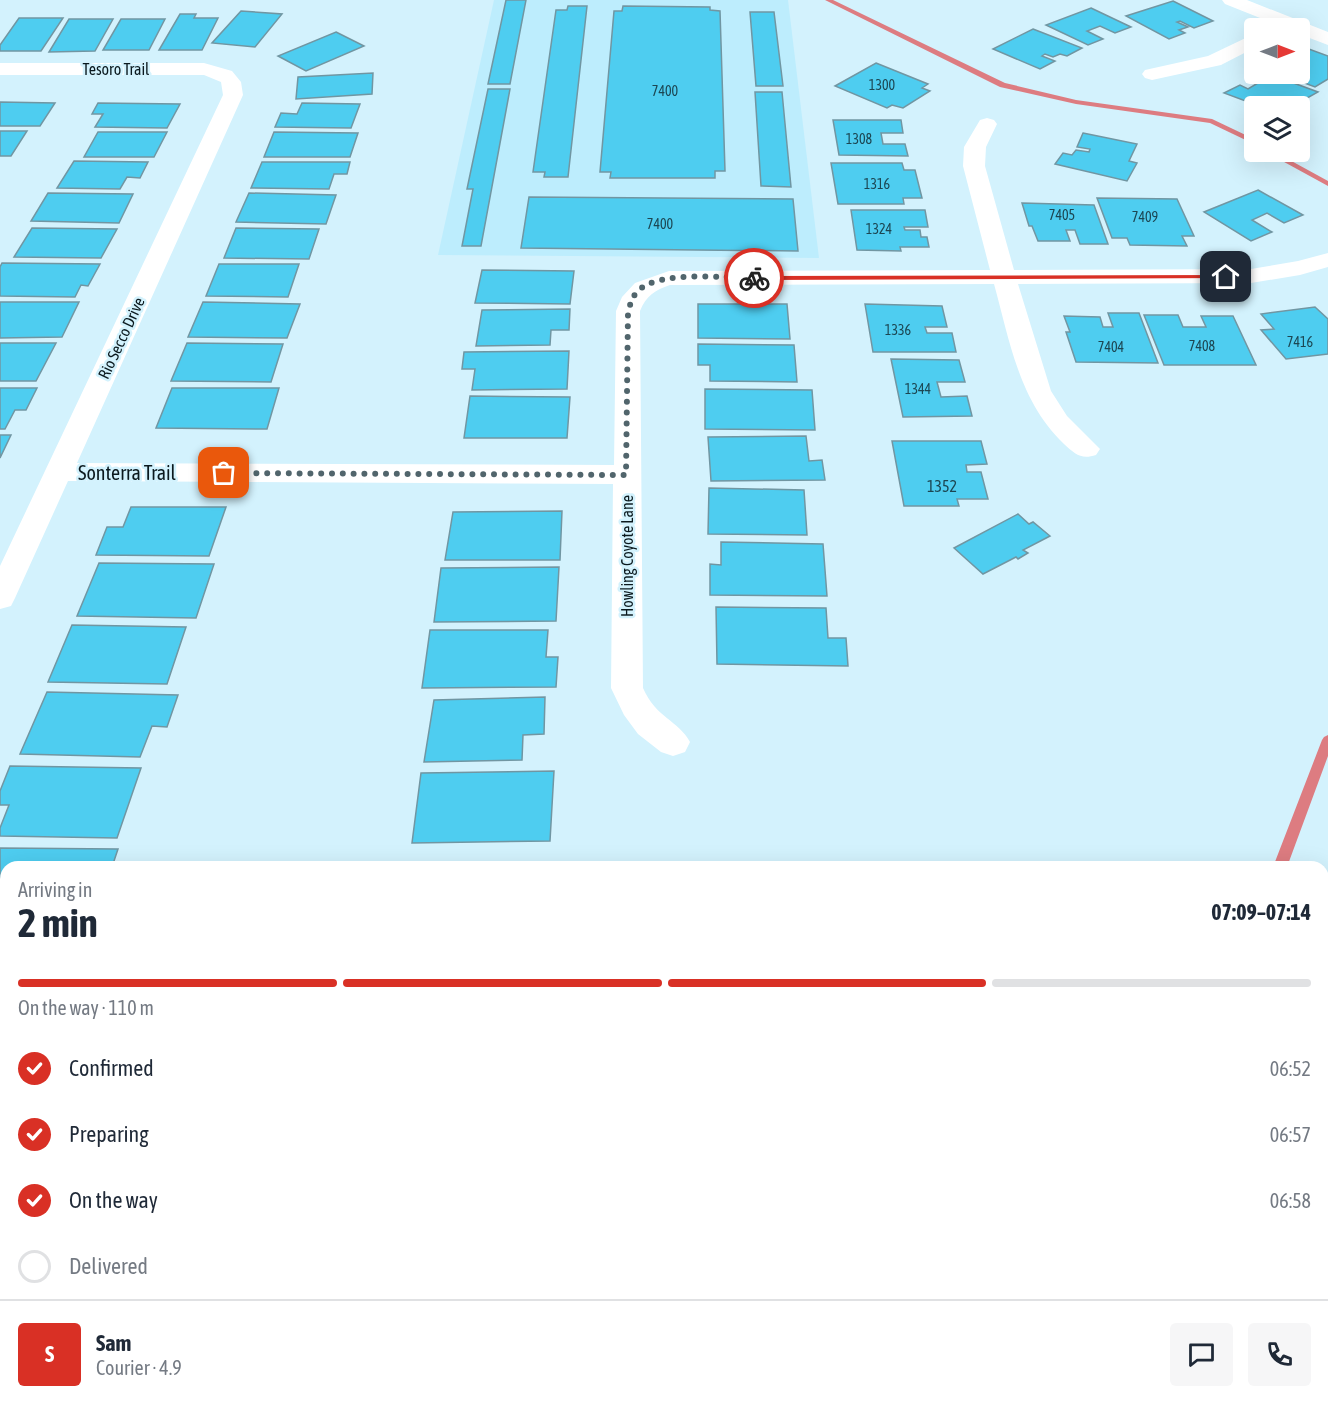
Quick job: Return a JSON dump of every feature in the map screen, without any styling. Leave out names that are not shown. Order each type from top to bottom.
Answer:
[{"type":"street","points":[[1232,0],[1267,18]]},
{"type":"street","points":[[1310,34],[1328,39]]},
{"type":"street","points":[[1152,74],[1214,62],[1244,45]]},
{"type":"street","name":"Tesoro Trail","points":[[0,69],[204,69],[230,77]]},
{"type":"street","name":"Rio Secco Drive","points":[[0,598],[233,95],[234,85],[230,77]]},
{"type":"street","points":[[987,124],[975,147],[974,166],[1038,391],[1057,422],[1086,449]]},
{"type":"street","name":"Howling Coyote Lane","points":[[673,742],[646,724],[634,707],[627,688],[628,311],[632,298],[640,290],[653,282],[669,278],[1251,276],[1284,272],[1328,260]]},
{"type":"street","name":"Sonterra Trail","points":[[59,472],[626,475]]},
{"type":"shaded area","points":[[494,0],[788,0],[819,258],[438,255]]},
{"type":"building","points":[[506,0],[526,0],[510,84],[488,84]]},
{"type":"building","points":[[1173,1],[1213,21],[1194,28],[1180,21],[1177,22],[1188,27],[1179,30],[1185,33],[1169,39],[1126,16]]},
{"type":"building","points":[[568,6],[587,6],[568,177],[544,177],[545,172],[533,172],[556,10],[567,10]]},
{"type":"building","points":[[623,6],[710,7],[710,10],[720,11],[725,171],[715,171],[715,178],[610,178],[611,172],[600,172],[614,11],[622,11]]},
{"type":"building","points":[[1091,8],[1131,27],[1115,33],[1100,26],[1087,31],[1103,39],[1088,45],[1046,25]]},
{"type":"building","points":[[241,11],[282,14],[255,47],[212,43]]},
{"type":"building","points":[[750,12],[774,12],[783,86],[756,86]]},
{"type":"building","points":[[180,14],[196,14],[194,18],[218,18],[202,50],[159,50]]},
{"type":"building","points":[[19,18],[63,18],[41,51],[0,51],[0,45]]},
{"type":"building","points":[[69,19],[113,19],[95,51],[49,52]]},
{"type":"building","points":[[121,19],[165,19],[149,50],[103,50]]},
{"type":"building","points":[[1033,29],[1082,48],[1067,56],[1060,54],[1053,57],[1045,54],[1042,56],[1055,61],[1040,69],[993,49]]},
{"type":"building","points":[[336,32],[364,46],[306,71],[278,56]]},
{"type":"building","points":[[1310,49],[1328,56],[1328,79],[1315,87],[1307,84],[1310,84]]},
{"type":"building","points":[[876,63],[928,84],[922,88],[930,91],[903,108],[892,105],[887,108],[835,86]]},
{"type":"building","points":[[373,73],[372,94],[296,99],[298,77]]},
{"type":"building","points":[[1256,84],[1296,84],[1318,92],[1310,96],[1244,96],[1244,100],[1224,93],[1240,85],[1248,89]]},
{"type":"building","points":[[488,89],[510,89],[481,246],[462,246],[473,189],[467,189]]},
{"type":"building","points":[[755,92],[782,92],[791,187],[761,186]]},
{"type":"building","points":[[0,102],[55,103],[40,126],[0,126]]},
{"type":"building","points":[[98,103],[180,104],[167,128],[95,127],[103,114],[92,114]]},
{"type":"building","points":[[302,103],[360,104],[351,128],[275,127],[281,113],[297,114]]},
{"type":"building","points":[[833,120],[901,120],[903,133],[881,133],[883,144],[905,144],[908,156],[839,155]]},
{"type":"building","points":[[0,131],[27,131],[11,156],[0,156]]},
{"type":"building","points":[[98,132],[167,132],[154,157],[84,157]]},
{"type":"building","points":[[274,132],[358,133],[350,157],[264,157]]},
{"type":"building","points":[[1083,133],[1137,144],[1129,161],[1137,163],[1127,181],[1055,164],[1063,153],[1072,155],[1076,150],[1089,152],[1090,149],[1077,147]]},
{"type":"building","points":[[74,161],[148,162],[140,178],[127,177],[120,189],[57,188]]},
{"type":"building","points":[[262,162],[350,162],[347,174],[334,174],[329,189],[251,188]]},
{"type":"building","points":[[831,163],[902,163],[904,170],[915,170],[922,198],[903,198],[904,204],[838,204]]},
{"type":"building","points":[[1258,190],[1303,215],[1284,223],[1267,213],[1252,220],[1272,232],[1251,241],[1204,212]]},
{"type":"building","points":[[48,193],[133,194],[119,223],[31,221]]},
{"type":"building","points":[[249,193],[336,195],[326,224],[236,222]]},
{"type":"building","points":[[529,197],[793,199],[798,251],[521,248]]},
{"type":"building","points":[[1097,198],[1177,199],[1194,236],[1182,236],[1187,246],[1130,245],[1127,238],[1112,238]]},
{"type":"building","points":[[1022,203],[1094,205],[1108,244],[1080,244],[1075,230],[1066,230],[1070,241],[1038,241],[1032,226],[1029,226]]},
{"type":"building","points":[[851,210],[925,210],[928,227],[904,227],[905,230],[920,230],[921,237],[927,237],[929,247],[900,247],[901,251],[857,250]]},
{"type":"building","points":[[32,228],[117,229],[101,258],[14,257]]},
{"type":"building","points":[[236,228],[319,229],[309,259],[224,258]]},
{"type":"building","points":[[2,263],[100,264],[88,286],[81,285],[75,297],[0,296]]},
{"type":"building","points":[[219,264],[299,264],[288,297],[206,296]]},
{"type":"building","points":[[482,270],[574,271],[570,304],[475,303]]},
{"type":"building","points":[[0,302],[79,302],[62,337],[0,338]]},
{"type":"building","points":[[203,302],[300,304],[287,338],[188,337]]},
{"type":"building","points":[[698,304],[787,304],[790,339],[698,338]]},
{"type":"building","points":[[865,304],[942,306],[947,327],[925,327],[927,333],[952,333],[956,352],[873,352]]},
{"type":"building","points":[[1315,307],[1328,319],[1328,354],[1286,359],[1261,330],[1274,329],[1261,314]]},
{"type":"building","points":[[570,309],[569,330],[551,330],[550,345],[476,346],[482,310]]},
{"type":"building","points":[[1108,313],[1139,313],[1158,363],[1076,362],[1066,332],[1070,332],[1064,316],[1100,317],[1103,327],[1113,327]]},
{"type":"building","points":[[1144,315],[1178,315],[1183,327],[1206,327],[1201,316],[1233,316],[1256,365],[1164,365]]},
{"type":"building","points":[[0,343],[56,343],[36,381],[0,381]]},
{"type":"building","points":[[187,343],[283,344],[271,382],[171,381]]},
{"type":"building","points":[[698,344],[794,345],[797,382],[710,381],[710,365],[698,365]]},
{"type":"building","points":[[569,351],[567,389],[472,390],[475,369],[462,369],[464,352]]},
{"type":"building","points":[[891,359],[959,360],[965,382],[937,382],[941,397],[967,396],[972,416],[903,417]]},
{"type":"building","points":[[0,388],[37,388],[26,410],[15,410],[5,429],[0,429]]},
{"type":"building","points":[[172,388],[279,388],[267,429],[156,428]]},
{"type":"building","points":[[705,389],[812,390],[815,430],[705,429]]},
{"type":"building","points":[[470,396],[570,397],[567,438],[464,438]]},
{"type":"building","points":[[0,435],[11,435],[0,458]]},
{"type":"building","points":[[806,436],[809,461],[822,460],[825,480],[711,481],[708,437]]},
{"type":"building","points":[[892,441],[981,441],[987,464],[966,465],[967,472],[981,472],[988,499],[957,499],[959,506],[904,506]]},
{"type":"building","points":[[709,488],[804,490],[807,535],[708,534]]},
{"type":"building","points":[[131,507],[226,507],[209,556],[96,555],[107,527],[123,527]]},
{"type":"building","points":[[562,511],[560,560],[445,560],[453,512]]},
{"type":"building","points":[[1018,514],[1029,524],[1033,522],[1050,536],[1023,550],[1028,553],[1018,559],[1016,557],[983,574],[954,548]]},
{"type":"building","points":[[721,542],[823,544],[827,596],[710,595],[710,564],[721,565]]},
{"type":"building","points":[[99,563],[214,564],[196,618],[77,616]]},
{"type":"building","points":[[559,567],[556,621],[434,622],[441,568]]},
{"type":"building","points":[[716,607],[826,608],[828,638],[846,638],[848,666],[717,664]]},
{"type":"building","points":[[72,625],[186,627],[167,684],[48,682]]},
{"type":"building","points":[[430,630],[548,630],[546,657],[558,657],[556,687],[422,688]]},
{"type":"building","points":[[47,692],[178,695],[167,727],[152,726],[140,757],[20,754]]},
{"type":"building","points":[[545,697],[544,734],[523,735],[522,760],[424,762],[434,700]]},
{"type":"building","points":[[10,766],[141,768],[117,838],[0,836],[0,828],[9,805],[0,805],[0,791]]},
{"type":"building","points":[[554,771],[550,841],[412,843],[421,773]]},
{"type":"building","points":[[0,848],[118,849],[114,861],[0,861]]},
{"type":"waterway","points":[[828,0],[1003,85],[1076,102],[1212,121],[1244,137]]},
{"type":"waterway","points":[[1288,162],[1328,184]]},
{"type":"waterway","points":[[1282,861],[1328,740]]},
{"type":"way so far","points":[[224,473],[626,475],[628,311],[632,298],[653,282],[669,278],[754,278]]},
{"type":"route","points":[[754,278],[1226,277]]}]
